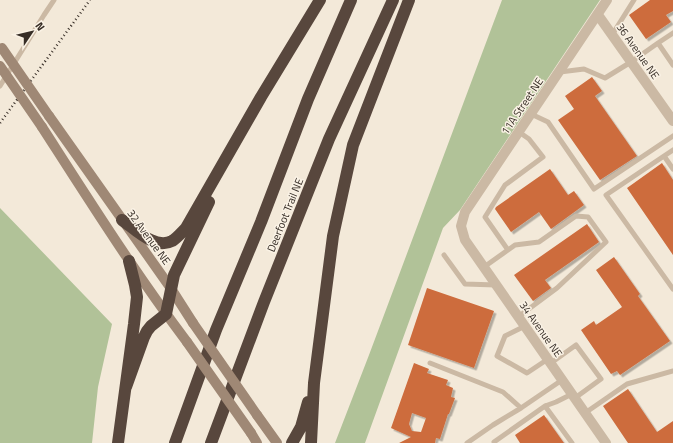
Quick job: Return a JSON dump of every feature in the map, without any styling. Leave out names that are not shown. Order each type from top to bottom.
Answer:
[{"type":"highway","points":[[122,220],[154,242],[170,242],[178,237],[186,228],[261,97],[320,0]]},
{"type":"highway","name":"Deerfoot Trail NE","points":[[175,443],[216,330],[261,222],[308,99],[351,0]]},
{"type":"highway","name":"Deerfoot Trail NE","points":[[211,443],[264,302],[329,139],[387,10],[393,0]]},
{"type":"highway","points":[[311,443],[314,383],[333,236],[353,145],[409,0]]},
{"type":"highway","points":[[126,387],[147,331],[166,314],[170,287],[174,275],[261,97]]},
{"type":"highway","points":[[118,443],[137,296],[128,261]]},
{"type":"highway","points":[[292,443],[301,427],[314,383]]},
{"type":"main road","name":"32 Avenue NE","points":[[1,47],[170,287],[193,323],[277,443]]},
{"type":"main road","points":[[0,66],[42,127],[128,261],[187,342],[257,443]]},
{"type":"street","name":"11A Street NE","points":[[461,226],[465,212],[607,0]]},
{"type":"street","name":"36 Avenue NE","points":[[598,14],[673,121]]},
{"type":"street","name":"34 Avenue NE","points":[[461,226],[465,240],[606,443]]},
{"type":"lane","points":[[0,86],[54,0]]},
{"type":"lane","points":[[612,35],[634,0]]},
{"type":"lane","points":[[559,72],[584,69],[605,78],[673,33]]},
{"type":"lane","points":[[658,44],[673,65]]},
{"type":"lane","points":[[531,114],[548,122],[594,190],[673,136]]},
{"type":"lane","points":[[508,250],[485,217],[505,185],[543,157],[529,139],[519,132]]},
{"type":"lane","points":[[673,150],[606,195],[673,289]]},
{"type":"lane","points":[[664,156],[673,169]]},
{"type":"lane","points":[[484,267],[516,245],[539,242],[576,216],[588,217],[606,242],[557,288],[518,317]]},
{"type":"lane","points":[[444,255],[465,284],[497,285]]},
{"type":"lane","points":[[494,443],[545,406],[573,396],[601,379],[576,344],[527,373],[497,356],[506,336],[525,326]]},
{"type":"lane","points":[[430,363],[503,392],[522,408]]},
{"type":"lane","points":[[585,413],[627,384],[673,371]]},
{"type":"lane","points":[[467,443],[493,425],[522,408],[562,380]]},
{"type":"lane","points":[[545,406],[572,443]]},
{"type":"green space","points":[[502,0],[600,0],[460,210],[443,228],[365,443],[335,443],[369,355]]},
{"type":"green space","points":[[0,208],[112,324],[98,387],[92,443],[0,443]]},
{"type":"building","points":[[650,0],[673,0],[673,11],[666,15],[671,22],[646,39],[629,15]]},
{"type":"building","points":[[592,77],[602,91],[595,96],[637,156],[600,180],[558,120],[574,109],[565,96]]},
{"type":"building","points":[[662,163],[673,180],[673,255],[627,188]]},
{"type":"building","points":[[550,169],[568,195],[574,191],[584,205],[551,229],[539,212],[511,232],[495,209],[496,207]]},
{"type":"building","points":[[587,224],[599,242],[545,280],[551,288],[533,301],[514,275]]},
{"type":"building","points":[[614,257],[640,294],[638,296],[670,341],[620,375],[617,371],[611,374],[581,330],[594,321],[596,325],[622,307],[596,270]]},
{"type":"building","points":[[427,288],[494,311],[474,368],[408,345]]},
{"type":"building","points":[[414,363],[429,369],[427,373],[448,380],[446,385],[453,388],[451,397],[455,398],[440,439],[436,438],[435,443],[399,443],[411,437],[391,428]],"holes":[[[412,413],[426,418],[421,432],[412,431],[409,424]]]},
{"type":"building","points":[[628,389],[657,432],[673,421],[673,443],[628,443],[603,406]]},
{"type":"building","points":[[544,415],[564,443],[520,443],[515,435]]},
{"type":"railway","points":[[0,123],[90,0]]}]
